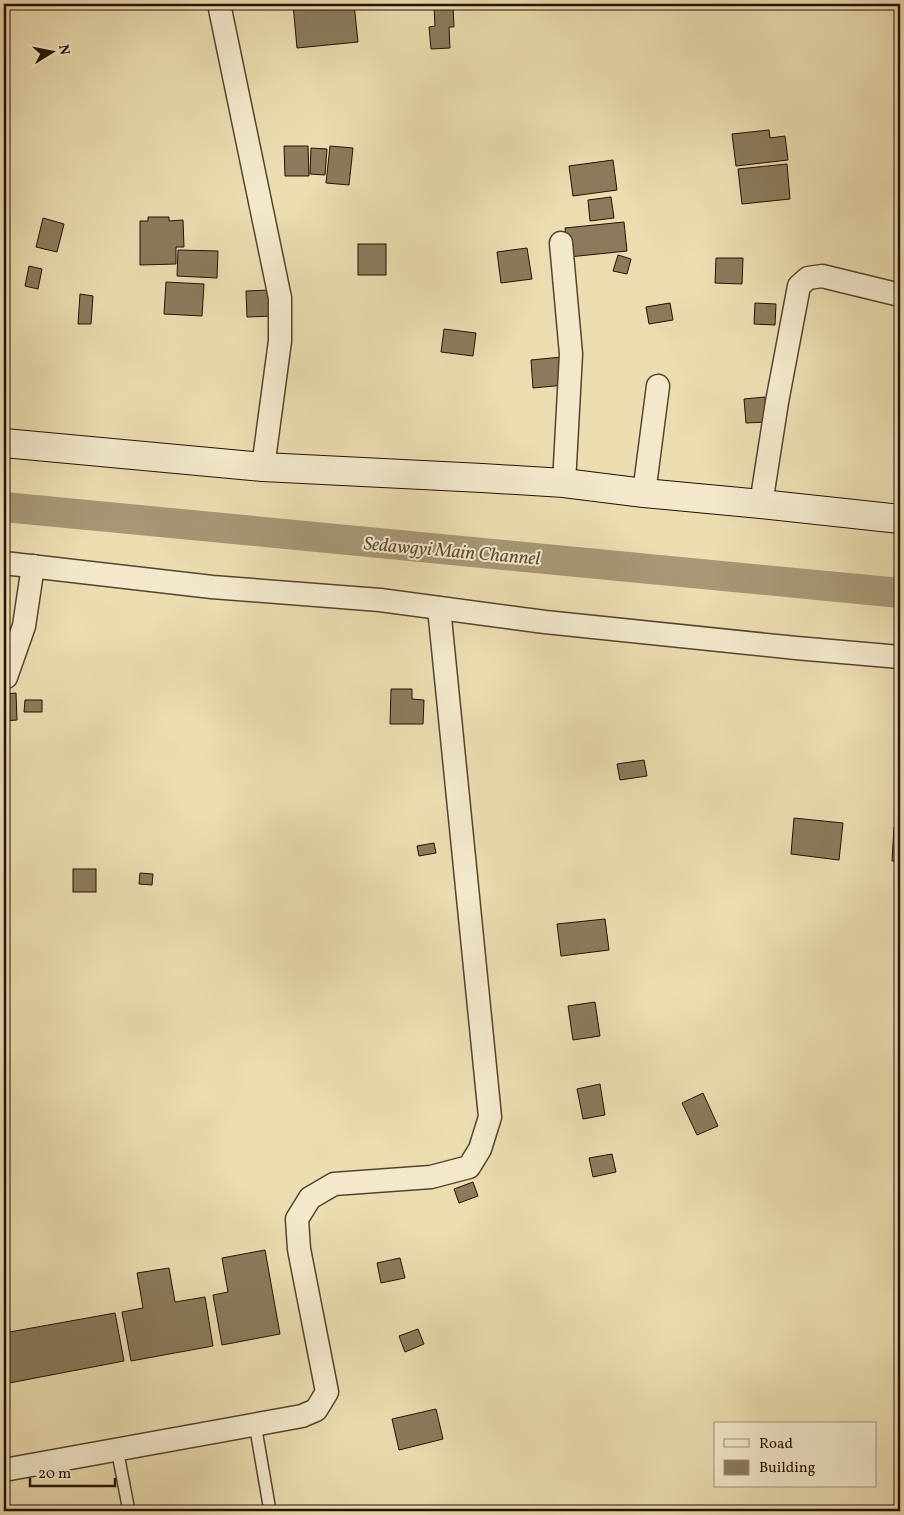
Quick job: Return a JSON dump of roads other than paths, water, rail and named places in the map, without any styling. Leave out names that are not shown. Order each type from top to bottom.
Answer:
[{"type":"street","points":[[219,4],[280,298],[280,341],[263,467]]},
{"type":"street","points":[[561,243],[571,354],[564,483]]},
{"type":"street","points":[[761,504],[777,402],[800,286],[808,278],[822,276],[900,294]]},
{"type":"street","points":[[644,493],[658,386]]},
{"type":"street","points":[[4,443],[263,467],[564,483],[900,519]]},
{"type":"street","points":[[4,564],[212,587],[380,600],[545,622],[900,657]]},
{"type":"street","points":[[6,677],[24,626],[32,566]]},
{"type":"street","points":[[4,1470],[302,1416],[316,1410],[327,1392],[299,1249],[297,1219],[310,1198],[334,1184],[432,1177],[469,1167],[480,1149],[490,1117],[440,608]]},
{"type":"lane","points":[[255,1424],[270,1511]]},
{"type":"lane","points":[[117,1449],[129,1511]]},
{"type":"waterway","name":"Sedawgyi Main Channel","points":[[4,507],[900,593]]}]
